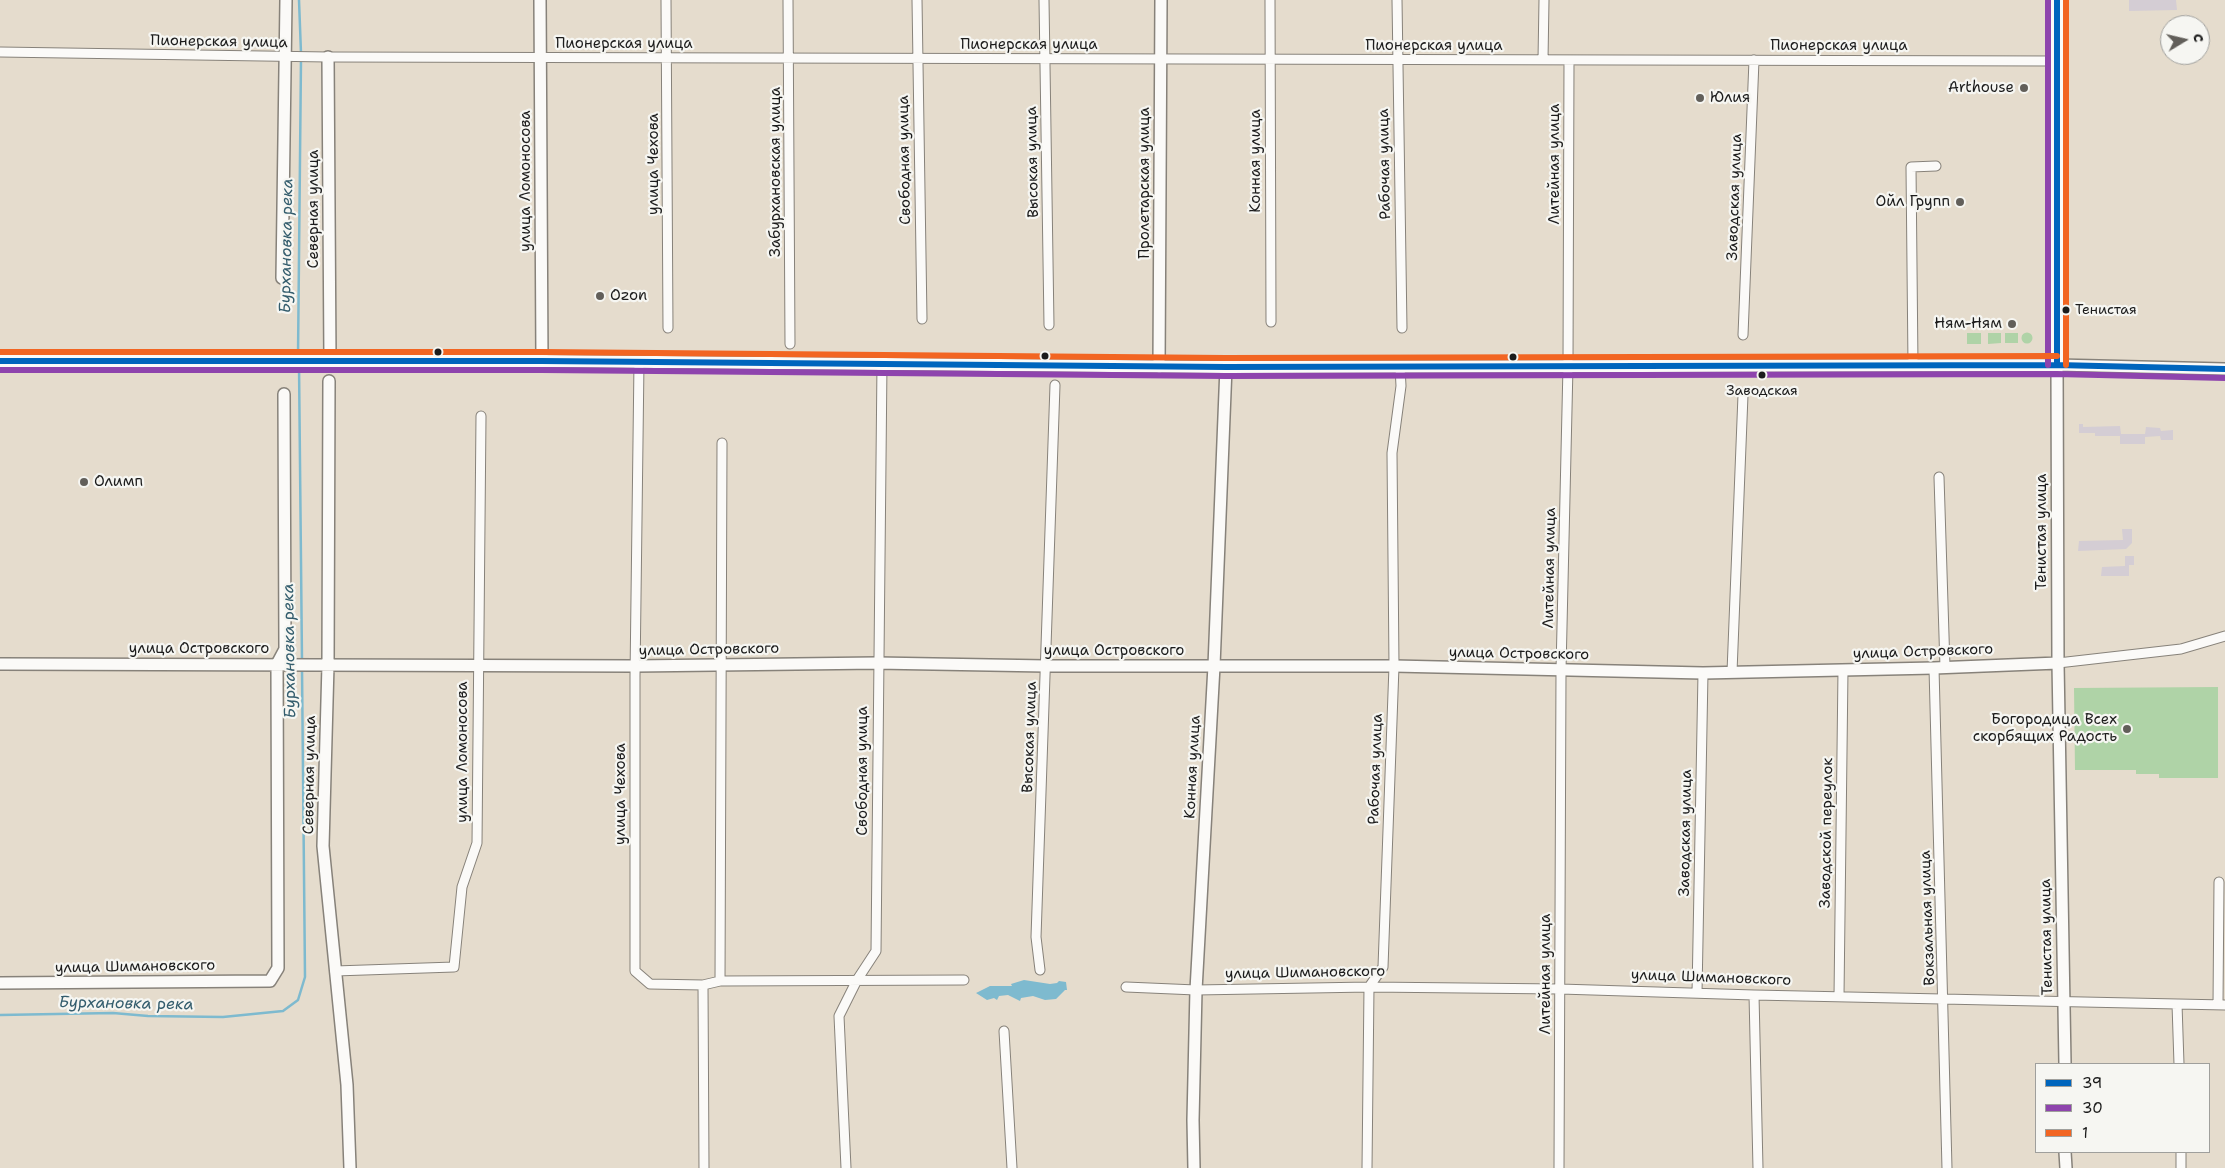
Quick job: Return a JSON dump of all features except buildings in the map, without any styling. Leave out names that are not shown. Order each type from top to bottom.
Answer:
[{"type":"main road","name":"Тенистая улица","points":[[2057,0],[2058,365]]},
{"type":"main road","points":[[0,361],[542,361],[1158,367],[2058,365]]},
{"type":"street","name":"Северная улица","points":[[282,278],[286,0]]},
{"type":"street","name":"улица Ломоносова","points":[[540,0],[542,361]]},
{"type":"street","name":"улица Чехова","points":[[666,0],[668,58],[668,328]]},
{"type":"street","name":"Забурхановская улица","points":[[788,0],[790,344]]},
{"type":"street","name":"Свободная улица","points":[[917,0],[922,319]]},
{"type":"street","name":"Высокая улица","points":[[1044,0],[1049,325]]},
{"type":"street","name":"Пролетарская улица","points":[[1158,367],[1160,0]]},
{"type":"street","name":"Конная улица","points":[[1270,0],[1271,322]]},
{"type":"street","name":"Рабочая улица","points":[[1397,0],[1396,59],[1402,328]]},
{"type":"street","points":[[1543,60],[1544,0]]},
{"type":"street","name":"Пионерская улица","points":[[0,52],[328,57],[2057,61]]},
{"type":"street","name":"Северная улица","points":[[328,57],[330,361]]},
{"type":"street","name":"Литейная улица","points":[[1559,1168],[1561,670],[1568,366],[1569,60]]},
{"type":"street","name":"Заводская улица","points":[[1744,335],[1754,60]]},
{"type":"street","points":[[1913,365],[1911,167],[1936,166]]},
{"type":"street","name":"улица Чехова","points":[[639,362],[635,666],[636,971],[650,984],[703,985],[720,981],[964,980]]},
{"type":"street","name":"Свободная улица","points":[[846,1168],[839,1016],[857,980],[876,950],[877,663],[882,489],[882,364]]},
{"type":"street","points":[[2058,365],[2225,369]]},
{"type":"street","name":"Тенистая улица","points":[[2058,365],[2058,663],[2065,1063]]},
{"type":"street","name":"Конная улица","points":[[1194,1168],[1193,1120],[1196,990],[1214,666],[1226,367]]},
{"type":"street","name":"Рабочая улица","points":[[1369,987],[1383,967],[1394,666],[1392,453],[1401,386],[1400,367]]},
{"type":"street","name":"Северная улица","points":[[329,382],[328,665],[324,846],[334,971],[347,1085],[350,1168]]},
{"type":"street","name":"Высокая улица","points":[[1040,970],[1036,937],[1055,385]]},
{"type":"street","points":[[281,664],[285,649],[284,394]]},
{"type":"street","points":[[1732,672],[1743,395]]},
{"type":"street","name":"улица Ломоносова","points":[[334,971],[454,966],[462,887],[477,843],[482,416]]},
{"type":"street","points":[[720,981],[722,443]]},
{"type":"street","name":"Вокзальная улица","points":[[1939,476],[1947,1168]]},
{"type":"street","name":"улица Островского","points":[[0,664],[635,666],[877,663],[1046,666],[1394,666],[1703,673],[2058,663],[2181,649],[2225,636]]},
{"type":"street","name":"улица Шимановского","points":[[0,983],[270,981],[278,968],[281,664]]},
{"type":"street","name":"Заводской переулок","points":[[1839,996],[1843,670]]},
{"type":"street","name":"Заводская улица","points":[[1697,993],[1703,673]]},
{"type":"street","points":[[2219,882],[2222,1005]]},
{"type":"street","points":[[703,985],[704,1168]]},
{"type":"street","points":[[1367,1168],[1369,987]]},
{"type":"street","name":"улица Шимановского","points":[[1126,988],[1196,990],[1369,987],[1560,989],[2222,1005]]},
{"type":"street","points":[[1754,995],[1758,1168]]},
{"type":"street","points":[[2177,1004],[2179,1063]]},
{"type":"street","points":[[1004,1031],[1012,1168]]},
{"type":"street","points":[[2066,1153],[2066,1168]]},
{"type":"street","points":[[2181,1153],[2182,1168]]},
{"type":"shaded area","points":[[2129,0],[2176,0],[2177,10],[2129,11]]},
{"type":"shaded area","points":[[2079,424],[2083,424],[2083,427],[2120,426],[2121,434],[2145,434],[2146,427],[2160,428],[2161,431],[2173,430],[2173,440],[2161,440],[2160,436],[2145,437],[2145,444],[2120,444],[2120,436],[2095,436],[2095,433],[2079,433]]},
{"type":"shaded area","points":[[2122,529],[2132,529],[2132,543],[2126,549],[2078,551],[2079,541],[2123,540]]},
{"type":"shaded area","points":[[2125,556],[2134,556],[2134,565],[2129,565],[2129,576],[2101,576],[2102,567],[2125,566]]},
{"type":"green space","points":[[2027,332],[2033,338],[2027,344],[2021,338]]},
{"type":"green space","points":[[1967,333],[1981,333],[1981,344],[1967,344]]},
{"type":"green space","points":[[1988,333],[2001,333],[2001,343],[1988,344]]},
{"type":"green space","points":[[2005,333],[2018,333],[2018,343],[2005,343]]},
{"type":"green space","points":[[2218,687],[2218,778],[2159,778],[2159,774],[2136,774],[2136,770],[2075,770],[2074,688]]},
{"type":"water","points":[[1024,980],[1050,984],[1059,981],[1066,982],[1067,990],[1056,999],[1045,1000],[1033,996],[1021,998],[1020,1001],[1008,995],[999,996],[997,1000],[994,998],[987,1000],[976,993],[990,986],[1012,986],[1011,984]]},
{"type":"waterway","name":"Бурхановка река","points":[[299,0],[301,53]]},
{"type":"waterway","name":"Бурхановка река","points":[[298,356],[301,59]]},
{"type":"waterway","name":"Бурхановка река","points":[[299,364],[302,661]]},
{"type":"waterway","name":"Бурхановка река","points":[[0,1015],[113,1013],[148,1016],[223,1017],[283,1011],[298,1000],[305,977],[302,669]]},
{"type":"transit line","name":"30","points":[[2048,0],[2048,365]]},
{"type":"transit line","name":"39","points":[[2057,0],[2057,365]]},
{"type":"transit line","name":"1","points":[[2066,0],[2066,365]]},
{"type":"transit line","name":"1","points":[[0,352],[542,352],[1226,358],[2057,356]]},
{"type":"transit line","name":"39","points":[[0,361],[542,361],[1226,367],[2057,365],[2225,369]]},
{"type":"transit line","name":"30","points":[[0,370],[542,370],[1226,376],[2057,374],[2225,378]]},
{"type":"place","name":"Arthouse","points":[[2024,88]]},
{"type":"place","name":"Юлия","points":[[1700,98]]},
{"type":"place","name":"Ойл Групп","points":[[1960,202]]},
{"type":"place","name":"Ozon","points":[[600,296]]},
{"type":"place","name":"Тенистая","points":[[2066,310]]},
{"type":"place","name":"Ням-Ням","points":[[2012,324]]},
{"type":"place","name":"Заводская","points":[[1762,375]]},
{"type":"place","name":"Олимп","points":[[84,482]]},
{"type":"place","name":"Богородица Всех скорбящих Радость","points":[[2127,729]]}]
